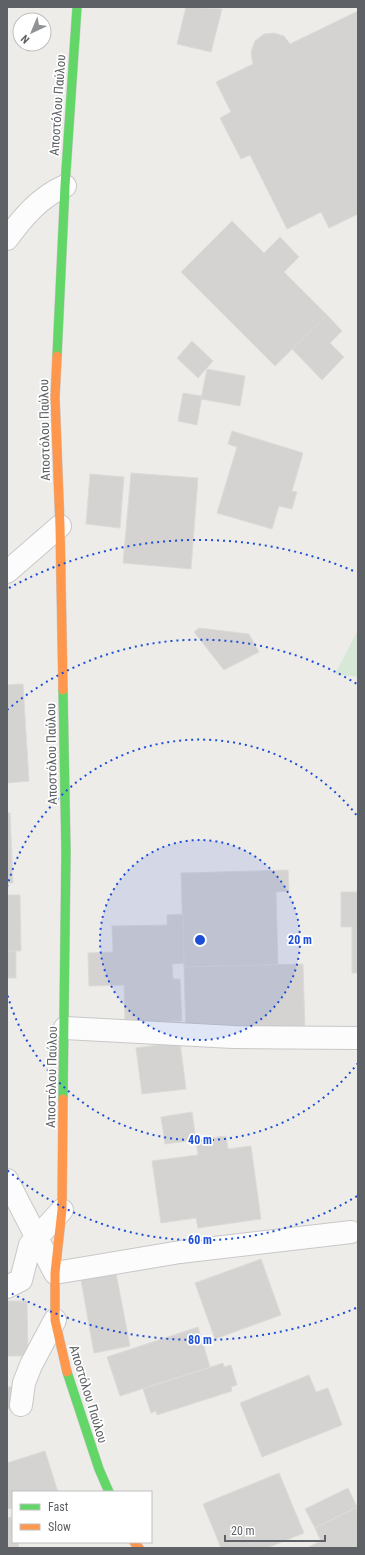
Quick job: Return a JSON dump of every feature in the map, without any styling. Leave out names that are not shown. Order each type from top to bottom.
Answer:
[{"type":"street","name":"Αποστόλου Παύλου","points":[[77,7],[65,186],[55,398],[60,526],[66,852],[62,1210],[55,1273],[55,1320],[68,1378],[99,1469],[109,1491]]},
{"type":"street","points":[[7,239],[19,222],[36,205],[51,192],[65,186]]},
{"type":"street","points":[[7,572],[60,526]]},
{"type":"street","points":[[65,1028],[234,1037],[358,1038]]},
{"type":"street","points":[[7,1180],[55,1273],[180,1252],[351,1232]]},
{"type":"street","points":[[7,1287],[21,1280],[30,1245],[62,1210]]},
{"type":"street","points":[[21,1405],[24,1383],[28,1371],[55,1320]]},
{"type":"green space","points":[[358,630],[358,677],[335,674]]},
{"type":"building","points":[[186,7],[222,9],[211,52],[177,44]]},
{"type":"building","points":[[358,11],[358,214],[329,228],[321,212],[287,229],[250,155],[241,159],[220,118],[231,112],[216,82],[253,64],[251,52],[255,41],[264,34],[274,33],[284,36],[290,44]]},
{"type":"building","points":[[232,221],[264,253],[280,237],[299,257],[284,272],[327,315],[275,366],[181,272]]},
{"type":"building","points":[[327,315],[342,331],[330,343],[344,357],[322,380],[292,349]]},
{"type":"building","points":[[192,341],[213,361],[198,378],[177,358]]},
{"type":"building","points":[[207,369],[245,376],[240,406],[201,399]]},
{"type":"building","points":[[183,393],[202,396],[197,425],[178,421]]},
{"type":"building","points":[[232,431],[303,453],[292,491],[297,492],[292,509],[279,506],[272,529],[217,513],[237,447],[228,444]]},
{"type":"building","points":[[131,473],[198,478],[191,569],[123,563]]},
{"type":"building","points":[[90,474],[124,477],[120,528],[86,524]]},
{"type":"building","points":[[199,628],[249,634],[259,652],[224,670],[194,632]]},
{"type":"building","points":[[23,684],[29,781],[7,783],[7,685]]},
{"type":"building","points":[[7,813],[10,813],[13,883],[7,883]]},
{"type":"building","points":[[288,870],[289,891],[276,892],[278,965],[184,967],[181,873]]},
{"type":"building","points":[[341,892],[358,892],[358,973],[352,973],[352,927],[341,927]]},
{"type":"building","points":[[7,895],[20,895],[21,951],[7,951]]},
{"type":"building","points":[[183,914],[184,963],[172,964],[173,979],[180,979],[182,1021],[125,1022],[124,985],[89,986],[88,953],[113,952],[112,926],[167,925],[167,915]]},
{"type":"building","points":[[7,951],[16,951],[16,978],[7,978]]},
{"type":"building","points":[[303,964],[305,1030],[186,1033],[184,967]]},
{"type":"building","points":[[180,1042],[186,1089],[142,1094],[136,1048]]},
{"type":"building","points":[[192,1112],[196,1140],[165,1144],[161,1117]]},
{"type":"building","points":[[226,1136],[228,1149],[251,1146],[261,1219],[198,1228],[196,1218],[161,1223],[152,1161],[198,1155],[196,1140]]},
{"type":"building","points":[[261,1259],[281,1315],[215,1339],[195,1283]]},
{"type":"building","points":[[116,1273],[130,1346],[94,1353],[81,1280]]},
{"type":"building","points":[[7,1301],[27,1301],[28,1356],[7,1356]]},
{"type":"building","points":[[198,1327],[210,1367],[120,1396],[107,1357]]},
{"type":"building","points":[[223,1363],[224,1367],[231,1365],[237,1385],[231,1387],[232,1391],[157,1415],[156,1411],[151,1413],[143,1389]]},
{"type":"building","points":[[309,1375],[316,1392],[328,1388],[342,1425],[262,1457],[240,1403]]},
{"type":"building","points":[[7,1387],[16,1387],[17,1408],[7,1409]]},
{"type":"building","points":[[45,1451],[58,1491],[12,1491],[12,1508],[7,1509],[7,1463]]},
{"type":"building","points":[[279,1473],[304,1533],[267,1548],[221,1548],[203,1504]]},
{"type":"building","points":[[348,1488],[357,1507],[315,1528],[305,1509]]},
{"type":"building","points":[[357,1507],[358,1548],[307,1548],[321,1541],[315,1528]]},
{"type":"building","points":[[11,1517],[12,1521],[12,1543],[18,1543],[19,1548],[7,1548],[7,1518]]},
{"type":"traffic: fast","points":[[57,356],[65,186],[77,7]]},
{"type":"traffic: fast","points":[[63,690],[66,852],[63,1099]]},
{"type":"traffic: fast","points":[[67,1372],[99,1469],[109,1491]]},
{"type":"traffic: slow","points":[[57,356],[55,398],[60,526],[63,690]]},
{"type":"traffic: slow","points":[[63,1099],[62,1210],[55,1273],[55,1320],[67,1372]]},
{"type":"traffic: slow","points":[[135,1543],[139,1548]]}]
